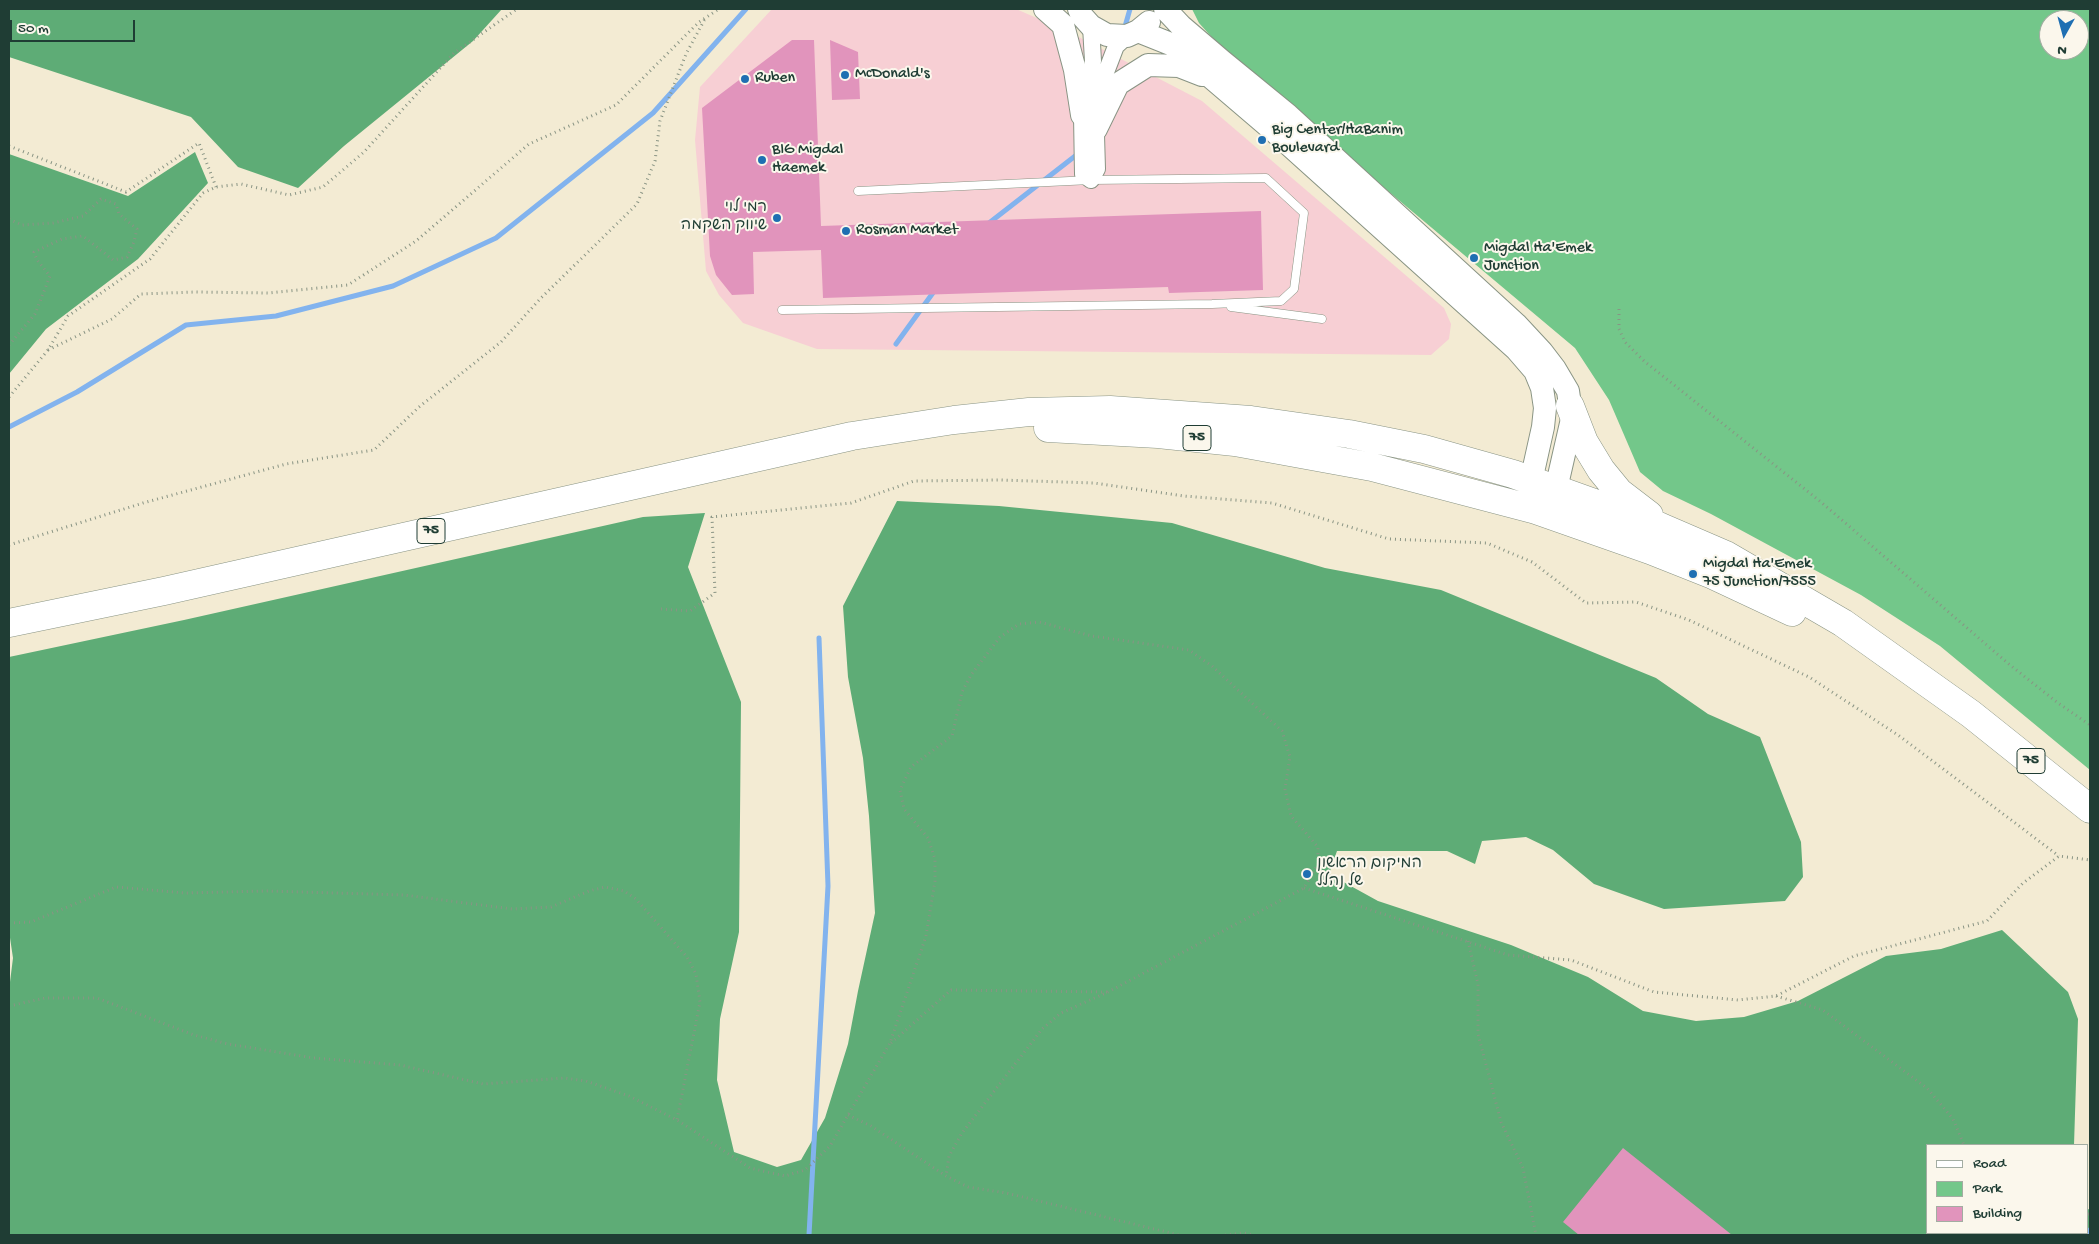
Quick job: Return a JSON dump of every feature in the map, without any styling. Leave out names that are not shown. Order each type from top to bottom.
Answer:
[{"type":"highway","points":[[1570,406],[1584,442],[1601,470],[1619,492],[1638,508],[1688,539]]},
{"type":"highway","name":"75","points":[[9,623],[200,583],[852,436],[954,420],[1029,412],[1110,410],[1188,414],[1251,420],[1349,434],[1424,449],[1543,485],[1726,555],[1843,623],[1971,714],[2090,809]]},
{"type":"highway","name":"75","points":[[852,436],[977,428],[1069,428],[1234,442],[1372,467],[1536,510],[1650,550],[1713,575],[1778,604],[1971,714]]},
{"type":"main road","points":[[1045,9],[1063,25],[1089,122]]},
{"type":"main road","points":[[1133,33],[1150,20],[1156,9]]},
{"type":"main road","points":[[1165,9],[1181,26],[1288,115],[1516,324],[1555,369],[1568,391],[1572,418],[1543,485],[1536,510]]},
{"type":"main road","points":[[1081,15],[1107,35],[1133,33],[1172,45],[1276,132],[1516,349],[1535,371],[1542,388],[1544,408],[1543,485]]},
{"type":"main road","points":[[1089,122],[1118,84],[1148,65],[1179,66],[1212,80]]},
{"type":"street","points":[[1081,15],[1093,61],[1083,174],[1091,180]]},
{"type":"street","points":[[1089,122],[1116,46],[1133,33]]},
{"type":"lane","points":[[782,310],[1212,304],[1281,301],[1294,289],[1304,213],[1266,178],[1091,180],[858,191]]},
{"type":"lane","points":[[1212,304],[1322,319]]},
{"type":"path","points":[[9,397],[48,350],[68,316],[150,259],[203,193],[216,187],[241,184],[289,195],[322,188],[364,152],[454,52],[517,9]]},
{"type":"path","points":[[48,350],[112,319],[141,294],[195,292],[268,293],[348,286],[416,241],[529,144],[616,105],[699,22],[719,9]]},
{"type":"path","points":[[9,545],[143,503],[286,464],[374,450],[419,406],[501,342],[540,299],[637,204],[655,161],[660,121],[686,54],[706,17]]},
{"type":"path","points":[[9,146],[126,192],[199,143],[216,187]]},
{"type":"path","points":[[9,219],[22,225],[53,223],[83,216],[101,199],[116,204],[119,214],[137,229],[134,242],[126,257],[113,260],[82,236],[62,239],[34,252],[37,260],[50,276],[35,314],[9,345]]},
{"type":"path","points":[[1619,309],[1619,329],[1625,342],[1644,361],[1821,502],[2010,665],[2058,703],[2090,725]]},
{"type":"path","points":[[661,609],[690,611],[715,593],[712,516],[851,503],[914,481],[1000,480],[1094,483],[1184,496],[1272,503],[1389,539],[1486,543],[1532,562],[1586,604],[1636,602],[1689,620],[1809,677],[1898,735],[2059,856],[2090,860]]},
{"type":"path","points":[[9,1006],[45,998],[97,998],[194,1035],[228,1044],[314,1058],[400,1066],[483,1084],[564,1078],[586,1080],[628,1096],[677,1120],[750,1168],[785,1176],[805,1170],[830,1146],[890,1043],[926,936],[935,880],[935,859],[928,838],[904,809],[900,790],[911,767],[952,736],[962,692],[971,675],[1000,637],[1019,624],[1039,622],[1092,636],[1188,650],[1212,666],[1282,731],[1290,758],[1285,789],[1291,816],[1318,847],[1318,864],[1304,888],[1108,992],[1061,1013],[1042,1029],[962,1133],[948,1156],[946,1176]]},
{"type":"path","points":[[1304,888],[1508,955],[1571,960],[1654,992],[1738,1000],[1776,996],[1854,956],[1987,921],[2023,883],[2059,856]]},
{"type":"path","points":[[9,922],[31,922],[116,887],[185,892],[267,890],[404,895],[512,909],[551,907],[589,891],[605,887],[624,891],[636,899],[687,957],[696,974],[700,1002],[677,1120]]},
{"type":"path","points":[[1468,942],[1478,984],[1478,1034],[1501,1122],[1523,1168],[1536,1235]]},
{"type":"path","points":[[890,1043],[951,990],[1108,992]]},
{"type":"path","points":[[1776,996],[1823,1010],[1928,1088],[1953,1119],[1964,1144]]},
{"type":"path","points":[[848,1115],[871,1126],[946,1176],[968,1188],[1006,1193],[1179,1235]]},
{"type":"path","points":[[1225,1235],[1254,1235]]},
{"type":"shaded area","points":[[772,9],[1016,9],[1069,32],[1202,101],[1444,308],[1451,324],[1449,339],[1431,355],[817,349],[743,323],[719,295],[706,271],[695,140],[700,87]]},
{"type":"green space","points":[[9,9],[502,9],[473,41],[344,146],[298,188],[238,167],[191,117],[9,57]]},
{"type":"green space","points":[[1192,9],[2090,9],[2090,770],[1940,646],[1861,595],[1711,514],[1663,491],[1640,472],[1609,400],[1575,348],[1233,61],[1199,23]]},
{"type":"green space","points":[[195,152],[208,183],[138,259],[46,329],[9,374],[9,154],[128,196]]},
{"type":"green space","points":[[897,501],[999,506],[1172,523],[1325,568],[1441,590],[1656,678],[1708,714],[1760,737],[1801,842],[1803,877],[1785,901],[1664,909],[1594,884],[1553,850],[1526,837],[1482,841],[1475,864],[1447,851],[1337,851],[1329,874],[1378,901],[1511,945],[1588,977],[1643,1011],[1696,1021],[1744,1017],[1798,1001],[1886,956],[1941,949],[2002,930],[2068,992],[2078,1019],[2074,1144],[1926,1144],[1926,1234],[2089,1234],[2089,1210],[2090,1235],[9,1235],[9,990],[13,958],[9,931],[9,657],[184,620],[643,517],[705,513],[688,567],[741,702],[739,932],[720,1019],[717,1080],[734,1152],[777,1167],[801,1160],[825,1118],[848,1044],[875,913],[869,816],[863,758],[848,677],[843,606]]},
{"type":"building","name":"BIG Migdal Haemek","points":[[792,40],[814,40],[821,226],[1261,211],[1263,290],[1169,293],[1168,287],[823,298],[821,250],[753,252],[754,294],[732,295],[716,275],[710,256],[702,108]]},
{"type":"building","name":"McDonald's","points":[[830,40],[858,52],[860,99],[832,100]]},
{"type":"building","points":[[1623,1148],[1732,1235],[1579,1235],[1563,1222]]},
{"type":"waterway","points":[[9,427],[77,392],[186,325],[276,316],[393,286],[496,238],[653,113],[746,9]]},
{"type":"waterway","points":[[1124,30],[1130,9]]},
{"type":"waterway","points":[[989,223],[1079,153]]},
{"type":"waterway","points":[[896,344],[935,290]]},
{"type":"waterway","points":[[809,1235],[828,886],[819,638]]},
{"type":"place","name":"McDonald's","points":[[845,75]]},
{"type":"place","name":"Ruben","points":[[745,79]]},
{"type":"place","name":"Big Center/HaBanim Boulevard","points":[[1262,140]]},
{"type":"place","name":"BIG Migdal Haemek","points":[[762,160]]},
{"type":"place","name":"רמי לוי שיווק השקמה","points":[[777,218]]},
{"type":"place","name":"Rosman Market","points":[[846,231]]},
{"type":"place","name":"Migdal Ha'Emek Junction","points":[[1474,258]]},
{"type":"place","name":"Migdal Ha'Emek 75 Junction/7555","points":[[1693,574]]},
{"type":"place","name":"המיקום הראשון של נהלל","points":[[1307,874]]}]
